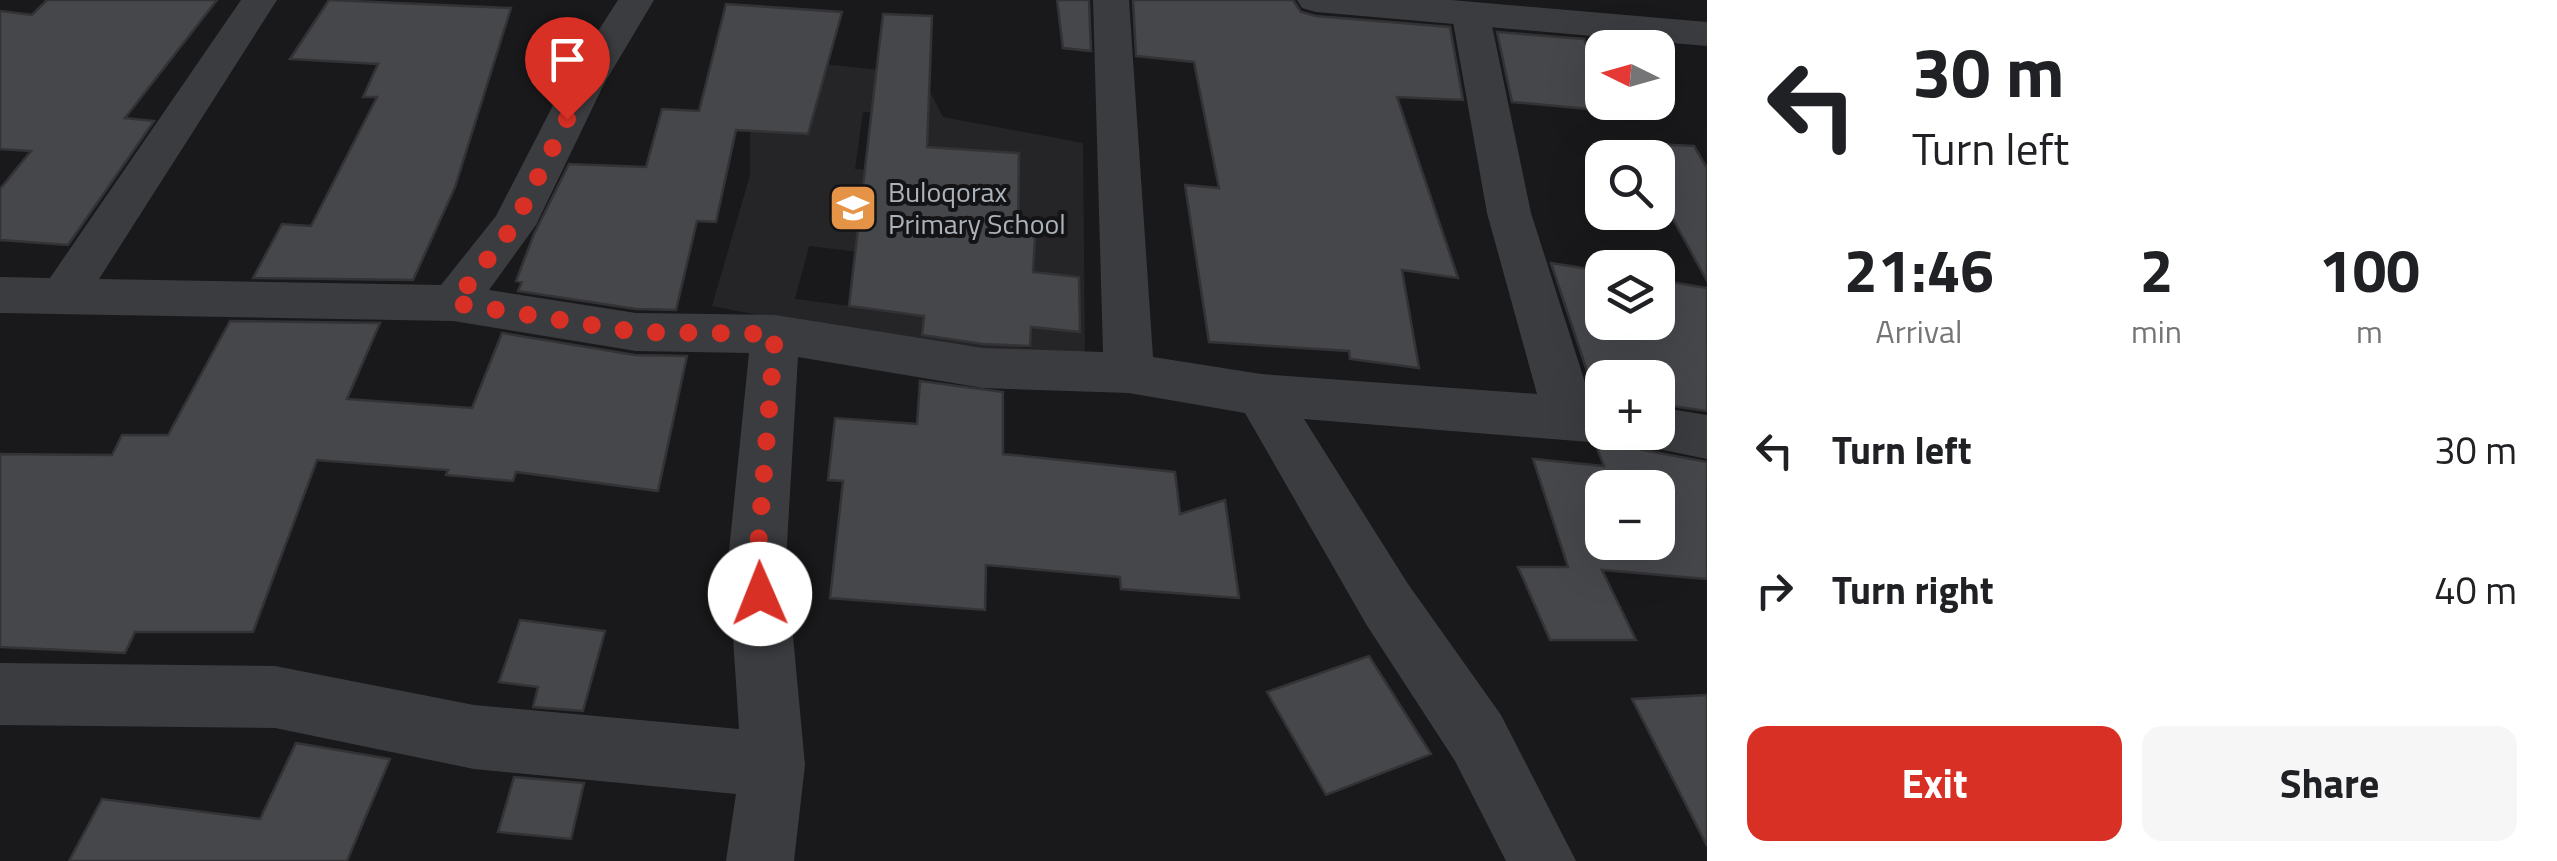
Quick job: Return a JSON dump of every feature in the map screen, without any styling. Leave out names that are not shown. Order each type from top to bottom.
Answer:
[{"type":"street","points":[[64,294],[258,0]]},
{"type":"street","points":[[454,303],[514,225],[584,84],[636,0]]},
{"type":"street","points":[[1111,0],[1129,373]]},
{"type":"street","points":[[1316,0],[1707,34]]},
{"type":"street","points":[[1471,16],[1509,212],[1585,415]]},
{"type":"street","points":[[0,295],[454,303],[636,332],[775,334],[983,368],[1129,373],[1260,396],[1585,418]]},
{"type":"street","points":[[760,861],[773,764],[757,560],[775,334]]},
{"type":"street","points":[[1260,396],[1386,604],[1478,738],[1542,861]]},
{"type":"street","points":[[1675,431],[1707,436]]},
{"type":"street","points":[[0,694],[275,696],[474,738],[773,764]]},
{"type":"shaded area","name":"Buloqorax Primary School","points":[[793,61],[921,74],[943,117],[1083,143],[1085,351],[1073,357],[915,345],[712,306],[750,175],[750,127]],"holes":[[[863,112],[927,116],[923,174],[855,169]],[[1035,236],[1030,348],[988,344]],[[809,246],[899,257],[889,311],[795,299]],[[1038,273],[1079,277],[1079,332],[1036,327]]]},
{"type":"building","points":[[47,0],[217,0],[125,118],[154,121],[68,245],[0,240],[0,189],[31,151],[0,149],[0,11],[32,15]]},
{"type":"building","points":[[329,0],[511,8],[455,187],[413,280],[253,278],[282,224],[311,226],[377,97],[363,97],[378,64],[290,59]]},
{"type":"building","points":[[1057,0],[1089,0],[1091,51],[1063,48]]},
{"type":"building","points":[[1133,0],[1293,0],[1301,12],[1316,16],[1450,27],[1463,100],[1397,97],[1458,278],[1402,270],[1419,368],[1350,359],[1349,351],[1209,342],[1185,185],[1219,188],[1194,62],[1136,56]]},
{"type":"building","points":[[726,4],[842,12],[808,134],[736,130],[716,222],[697,221],[676,310],[636,309],[518,291],[522,282],[516,281],[534,234],[569,164],[646,167],[662,109],[699,111]]},
{"type":"building","points":[[883,14],[932,16],[927,147],[1019,153],[1018,234],[1035,236],[1033,272],[1079,277],[1080,332],[1031,327],[1030,346],[983,344],[922,335],[924,316],[849,306]]},
{"type":"building","points":[[1497,32],[1584,39],[1585,109],[1512,102]]},
{"type":"building","points":[[1675,145],[1694,146],[1707,168],[1707,281],[1675,223]]},
{"type":"building","points":[[1551,263],[1585,268],[1585,340],[1675,340],[1675,283],[1707,288],[1707,411],[1675,406],[1675,360],[1585,360],[1585,365]]},
{"type":"building","points":[[230,321],[380,323],[347,399],[472,408],[502,333],[635,355],[687,356],[658,491],[516,472],[513,481],[446,475],[448,470],[317,460],[253,632],[135,632],[125,653],[0,647],[0,454],[112,455],[122,435],[168,435]]},
{"type":"building","points":[[920,381],[1003,392],[1003,454],[1175,472],[1180,514],[1225,500],[1239,598],[1121,589],[1120,577],[986,565],[985,610],[830,598],[843,481],[828,480],[835,418],[917,424]]},
{"type":"building","points":[[1598,450],[1643,450],[1707,462],[1707,579],[1602,570],[1636,640],[1550,640],[1518,567],[1568,567],[1533,459],[1604,466]]},
{"type":"building","points":[[520,620],[605,631],[583,711],[533,707],[538,687],[499,682]]},
{"type":"building","points":[[1369,656],[1431,754],[1326,795],[1267,692]]},
{"type":"building","points":[[1707,695],[1707,846],[1632,699]]},
{"type":"building","points":[[296,743],[390,759],[347,861],[69,861],[102,799],[260,819]]},
{"type":"building","points":[[514,777],[584,783],[571,839],[498,832]]},
{"type":"place","name":"Buloqorax Primary School","points":[[853,208]]},
{"type":"route","points":[[567,119],[514,225],[454,303],[636,332],[775,334],[757,560],[760,594]]}]
